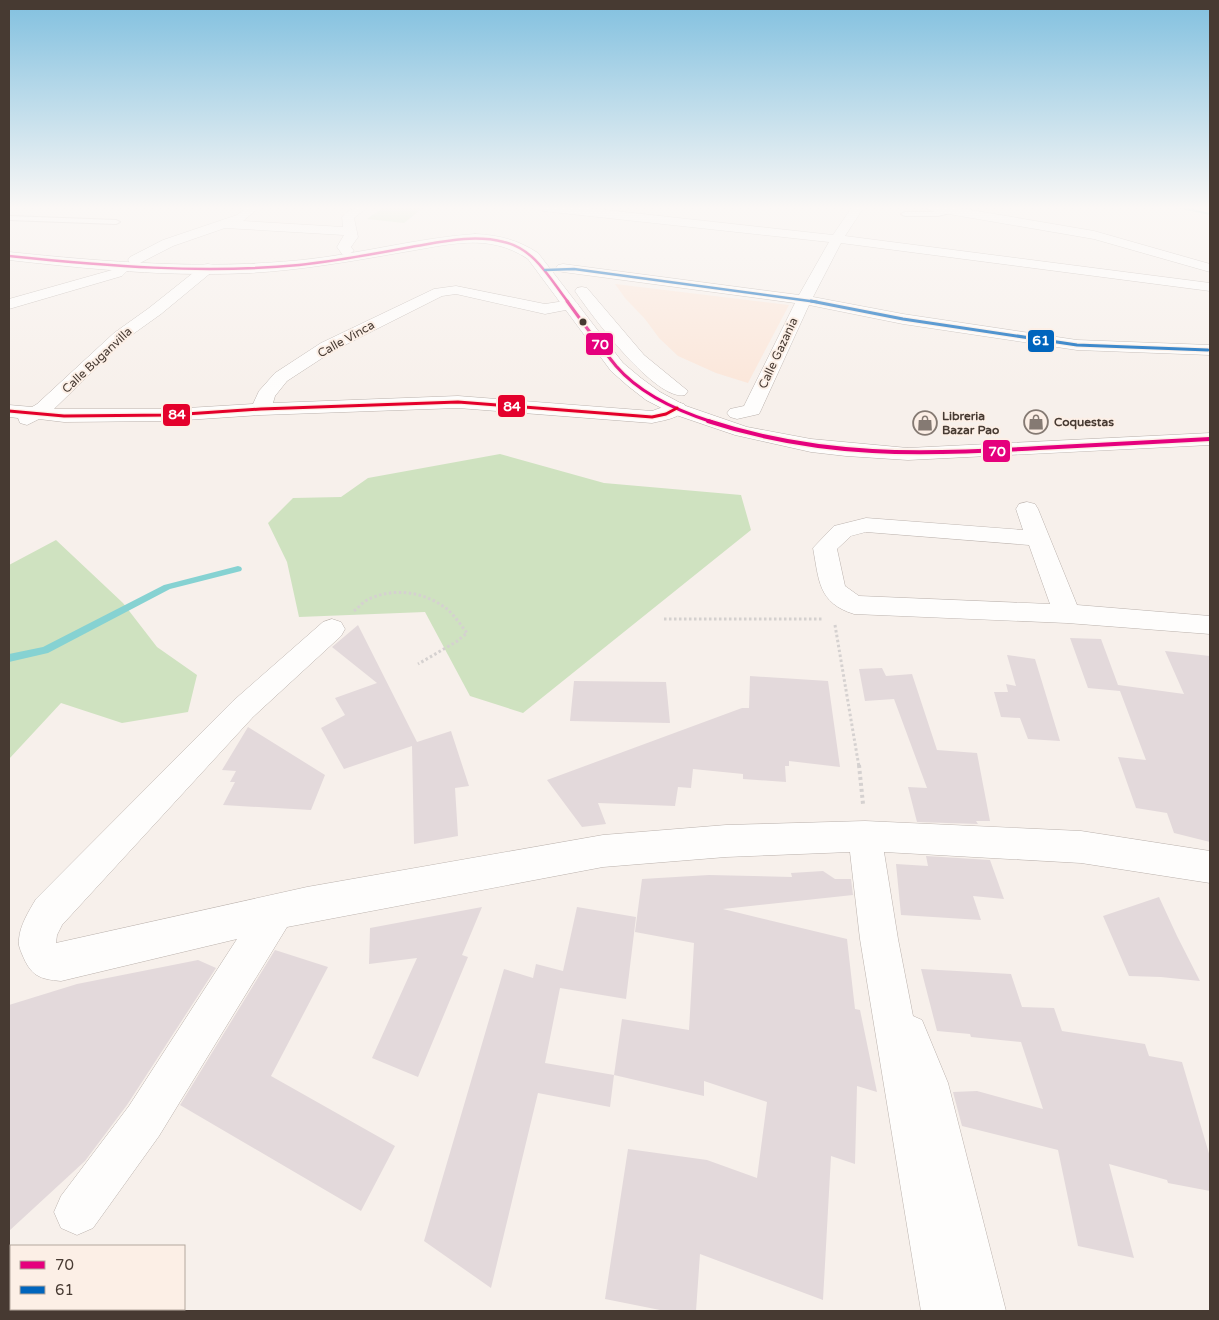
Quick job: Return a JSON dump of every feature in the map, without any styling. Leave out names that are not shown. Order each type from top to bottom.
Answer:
[{"type":"street","points":[[9,304],[117,273],[123,269]]},
{"type":"street","name":"Calle Buganvilla","points":[[9,429],[44,408],[120,336],[155,311],[208,269]]},
{"type":"street","points":[[548,269],[545,270],[618,367],[633,382],[652,396],[678,408],[732,419],[863,436],[896,437],[1210,424]]},
{"type":"street","points":[[564,269],[642,363],[655,375],[681,392],[717,407],[732,419],[770,437],[834,448],[907,454],[1210,439]]},
{"type":"street","points":[[596,269],[805,300],[903,319],[1057,343],[1210,350]]},
{"type":"street","name":"Calle Gazania","points":[[732,419],[752,410],[791,324],[821,269]]},
{"type":"street","points":[[1072,269],[1210,286]]},
{"type":"street","name":"Calle Vinca","points":[[261,409],[266,395],[281,378],[328,347],[390,314],[439,292],[456,290],[545,309],[571,305]]},
{"type":"street","points":[[9,412],[33,415],[171,416],[261,409],[458,402],[652,417],[666,414],[678,408]]},
{"type":"street","points":[[1027,509],[1067,614]]},
{"type":"street","points":[[1038,538],[866,525],[848,527],[836,535],[824,548],[833,589],[840,597],[854,605],[1067,614],[1210,625]]},
{"type":"street","points":[[332,629],[243,709],[50,912],[37,934],[39,953],[47,961],[61,962],[307,905],[603,851],[726,841],[864,836],[1081,847],[1210,867]]},
{"type":"street","points":[[864,836],[886,977],[946,1311]]},
{"type":"street","points":[[77,1212],[144,1121],[275,913]]},
{"type":"street","points":[[886,977],[927,1083],[981,1311]]},
{"type":"path","points":[[332,629],[369,599],[400,591],[418,594],[448,610],[467,633],[456,642],[418,664]]},
{"type":"path","points":[[664,619],[834,620],[854,605]]},
{"type":"path","points":[[834,620],[838,654],[861,779],[864,836]]},
{"type":"shaded area","points":[[615,284],[789,305],[748,383],[716,373],[678,356],[659,338]]},
{"type":"green space","points":[[500,454],[604,483],[741,495],[751,530],[523,713],[470,696],[425,612],[299,617],[287,562],[268,523],[293,498],[341,497],[368,478]]},
{"type":"green space","points":[[56,540],[123,603],[157,647],[197,675],[188,712],[122,723],[61,703],[9,759],[9,565]]},
{"type":"building","points":[[358,625],[417,742],[451,731],[469,786],[455,788],[458,836],[414,844],[412,746],[344,769],[321,728],[345,715],[335,698],[377,683],[332,647]]},
{"type":"building","points":[[1070,638],[1101,639],[1118,685],[1184,694],[1165,651],[1210,656],[1210,842],[1174,833],[1167,813],[1136,808],[1118,757],[1146,760],[1120,691],[1088,688]]},
{"type":"building","points":[[1007,655],[1035,659],[1060,741],[1028,739],[1020,718],[1001,717],[994,692],[1008,692],[1006,684],[1016,686]]},
{"type":"building","points":[[882,668],[886,676],[912,674],[937,750],[977,753],[990,821],[976,821],[978,824],[917,822],[908,787],[927,788],[894,699],[865,701],[859,669]]},
{"type":"building","points":[[750,676],[828,681],[840,767],[789,761],[789,766],[785,766],[786,782],[743,779],[743,774],[693,769],[691,788],[678,787],[675,806],[598,803],[606,824],[582,827],[547,780],[742,708],[749,708]]},
{"type":"building","points":[[574,681],[666,682],[670,723],[570,721]]},
{"type":"building","points":[[248,727],[325,775],[311,810],[223,805],[235,782],[230,782],[236,771],[222,770]]},
{"type":"building","points":[[926,856],[990,860],[1004,899],[973,896],[981,920],[901,915],[896,864],[928,866]]},
{"type":"building","points":[[823,871],[835,879],[851,879],[853,895],[723,909],[847,939],[855,1009],[860,1010],[877,1092],[857,1086],[855,1164],[831,1156],[823,1300],[700,1254],[696,1311],[665,1311],[605,1299],[628,1149],[707,1160],[757,1178],[767,1102],[704,1081],[704,1096],[614,1075],[622,1019],[689,1030],[694,943],[635,932],[642,879],[709,875],[792,877],[791,873]]},
{"type":"building","points":[[1159,897],[1200,981],[1129,976],[1103,916]]},
{"type":"building","points":[[482,907],[462,955],[468,957],[418,1077],[372,1058],[417,958],[369,964],[370,928]]},
{"type":"building","points":[[577,907],[636,917],[626,999],[560,988],[545,1063],[614,1075],[610,1107],[538,1093],[491,1288],[424,1241],[504,969],[533,978],[536,964],[563,971]]},
{"type":"building","points":[[275,950],[328,967],[271,1076],[395,1146],[361,1211],[180,1105]]},
{"type":"building","points":[[198,960],[216,968],[127,1105],[85,1161],[9,1231],[9,1005],[77,984]]},
{"type":"building","points":[[921,969],[1011,974],[1022,1007],[1054,1008],[1062,1031],[1145,1044],[1149,1056],[1182,1062],[1210,1157],[1210,1191],[1168,1183],[1167,1180],[1109,1164],[1134,1258],[1078,1246],[1058,1150],[962,1126],[953,1092],[977,1091],[1043,1109],[1021,1042],[971,1037],[970,1034],[937,1031]]},
{"type":"waterway","points":[[9,658],[45,650],[167,587],[238,569]]},
{"type":"transit line","name":"70","points":[[167,269],[255,269]]},
{"type":"transit line","name":"70","points":[[543,269],[617,367],[643,390],[679,410],[742,431],[776,439],[846,450],[908,454],[1210,439]]},
{"type":"transit line","name":"61","points":[[545,270],[574,269],[805,300],[903,319],[1077,345],[1208,350]]},
{"type":"transit line","name":"84","points":[[9,411],[64,416],[171,415],[261,409],[458,402],[652,417],[666,414],[677,408]]},
{"type":"place","name":"Coquestas","points":[[1036,422]]},
{"type":"place","name":"Libreria Bazar Pao","points":[[925,423]]}]
